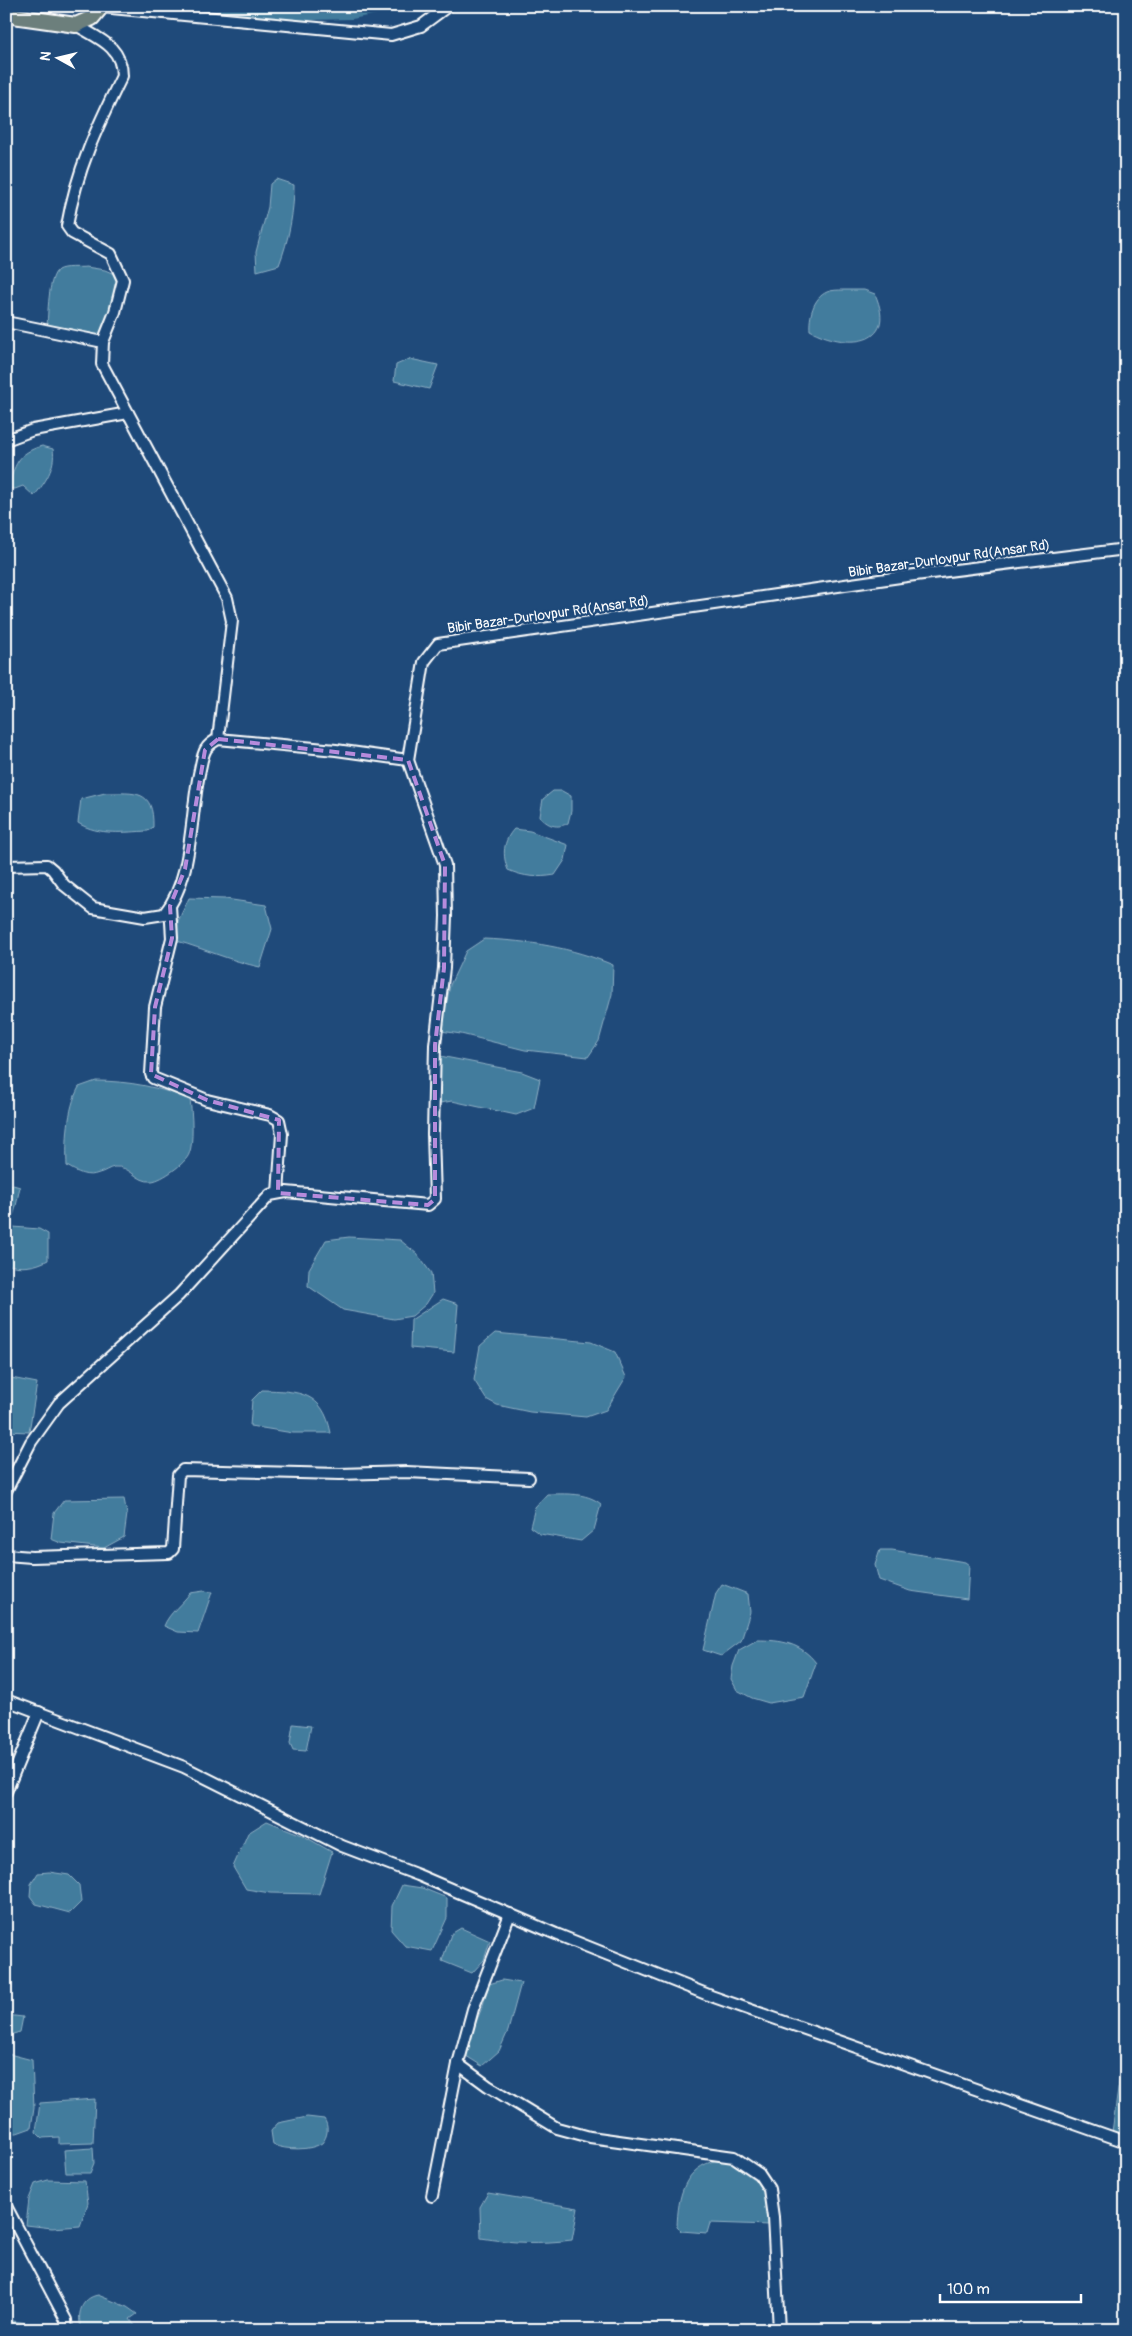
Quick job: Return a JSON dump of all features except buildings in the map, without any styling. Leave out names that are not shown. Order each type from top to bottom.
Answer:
[{"type":"highway","points":[[6,15],[76,25],[92,18],[102,6]]},
{"type":"street","points":[[102,6],[391,36],[421,26],[448,6]]},
{"type":"street","points":[[76,25],[112,47],[122,65],[122,76],[91,138],[73,193],[67,226],[72,233],[111,254],[123,280],[116,312],[103,342],[102,364],[227,598],[232,621],[218,739]]},
{"type":"street","points":[[6,322],[103,342]]},
{"type":"street","points":[[6,440],[33,430],[128,413]]},
{"type":"street","name":"Bibir Bazar-Durlovpur Rd(Ansar Rd)","points":[[408,760],[424,662],[438,644],[907,576],[1126,548]]},
{"type":"street","points":[[6,866],[47,865],[54,870],[64,885],[93,908],[144,918],[164,914],[170,906],[184,869],[197,782],[205,750],[210,744],[218,739],[408,760],[445,865],[446,916],[435,1055],[433,1134],[435,1199],[428,1205],[278,1192],[270,1194],[179,1294],[59,1403],[31,1442],[6,1491]]},
{"type":"street","points":[[170,906],[172,938],[155,1007],[151,1074],[153,1078],[207,1100],[270,1115],[279,1120],[282,1134],[278,1192]]},
{"type":"street","points":[[6,1555],[32,1557],[169,1553],[173,1549],[178,1475],[183,1470],[331,1474],[407,1472],[529,1478]]},
{"type":"street","points":[[6,1700],[184,1766],[342,1846],[418,1875],[711,1996],[1126,2142]]},
{"type":"street","points":[[6,1792],[39,1712]]},
{"type":"street","points":[[432,2196],[458,2064],[473,2009],[510,1914]]},
{"type":"street","points":[[458,2064],[488,2086],[556,2128],[590,2137],[734,2157],[759,2174],[769,2189],[773,2217],[779,2330]]},
{"type":"street","points":[[6,2206],[66,2320],[67,2330]]},
{"type":"highlighted area","points":[[218,739],[408,760],[445,865],[444,968],[435,1045],[435,1199],[428,1205],[278,1193],[279,1120],[207,1100],[151,1074],[155,1007],[172,938],[170,906],[185,869],[205,750]]},
{"type":"water","points":[[276,179],[294,185],[293,205],[286,245],[279,265],[257,271],[256,252],[268,207],[270,184]]},
{"type":"water","points":[[86,267],[105,270],[119,276],[117,300],[100,337],[47,328],[49,297],[55,274],[58,270],[64,268]]},
{"type":"water","points":[[835,290],[864,290],[875,294],[880,312],[880,325],[874,334],[864,339],[852,341],[838,340],[810,330],[813,308],[822,295]]},
{"type":"water","points":[[410,359],[438,365],[429,389],[394,381],[396,365]]},
{"type":"water","points":[[42,446],[53,449],[53,462],[46,480],[34,496],[23,486],[15,489],[8,488],[15,466],[22,456]]},
{"type":"water","points":[[553,791],[562,791],[571,796],[571,811],[568,823],[564,825],[553,826],[540,816],[543,799]]},
{"type":"water","points":[[105,793],[126,793],[141,796],[150,806],[153,827],[148,831],[103,832],[78,823],[81,799]]},
{"type":"water","points":[[514,829],[530,831],[568,845],[565,860],[555,875],[531,876],[508,870],[504,854],[508,838]]},
{"type":"water","points":[[189,898],[225,899],[266,905],[272,929],[260,967],[239,962],[177,941],[178,921]]},
{"type":"water","points":[[484,939],[518,941],[565,949],[613,965],[612,994],[599,1041],[588,1057],[525,1050],[441,1031],[450,985],[466,951]]},
{"type":"water","points":[[440,1056],[522,1072],[540,1079],[534,1108],[516,1115],[452,1101],[440,1103]]},
{"type":"water","points":[[96,1081],[144,1086],[190,1100],[192,1143],[187,1158],[167,1174],[152,1181],[142,1179],[120,1167],[86,1175],[67,1166],[68,1126],[75,1096],[79,1087]]},
{"type":"water","points":[[6,1183],[20,1187],[14,1213],[6,1225]]},
{"type":"water","points":[[13,1227],[39,1229],[48,1234],[48,1260],[27,1266],[6,1264],[6,1231]]},
{"type":"water","points":[[349,1237],[400,1240],[417,1254],[431,1273],[433,1293],[426,1304],[412,1316],[394,1319],[343,1310],[308,1286],[309,1269],[326,1240]]},
{"type":"water","points":[[443,1299],[458,1304],[454,1352],[410,1348],[411,1320]]},
{"type":"water","points":[[495,1333],[591,1342],[615,1352],[626,1377],[606,1410],[586,1417],[530,1412],[497,1405],[486,1399],[474,1380],[480,1346]]},
{"type":"water","points":[[6,1377],[37,1383],[29,1432],[6,1431]]},
{"type":"water","points":[[262,1390],[288,1391],[308,1396],[322,1409],[331,1433],[293,1433],[250,1426],[252,1400]]},
{"type":"water","points":[[547,1494],[589,1497],[601,1504],[594,1530],[581,1541],[540,1534],[530,1527],[535,1507]]},
{"type":"water","points":[[124,1499],[127,1514],[124,1537],[104,1548],[61,1543],[51,1539],[54,1513],[64,1500]]},
{"type":"water","points":[[880,1550],[892,1550],[965,1562],[969,1565],[967,1599],[910,1591],[879,1580],[875,1565]]},
{"type":"water","points":[[722,1584],[748,1594],[750,1612],[741,1641],[721,1656],[703,1650],[716,1593]]},
{"type":"water","points":[[212,1592],[198,1633],[178,1632],[164,1626],[172,1613],[190,1593]]},
{"type":"water","points":[[757,1640],[790,1644],[804,1651],[816,1663],[804,1697],[769,1703],[752,1698],[737,1690],[731,1679],[733,1666],[739,1650]]},
{"type":"water","points":[[293,1724],[311,1726],[306,1751],[293,1750],[290,1743]]},
{"type":"water","points":[[267,1821],[302,1835],[332,1852],[319,1894],[270,1893],[246,1889],[233,1867],[248,1833]]},
{"type":"water","points":[[49,1872],[69,1875],[79,1885],[81,1902],[70,1913],[36,1904],[30,1896],[31,1884],[38,1873]]},
{"type":"water","points":[[402,1885],[422,1888],[447,1898],[447,1918],[432,1951],[405,1946],[391,1930],[392,1906]]},
{"type":"water","points":[[461,1928],[490,1941],[484,1960],[472,1973],[442,1961],[451,1934]]},
{"type":"water","points":[[502,1980],[521,1983],[508,2031],[499,2051],[482,2066],[463,2054],[483,2005],[489,1984]]},
{"type":"water","points":[[6,2015],[23,2017],[20,2032],[6,2036]]},
{"type":"water","points":[[9,2054],[32,2060],[34,2108],[31,2128],[17,2133],[6,2133],[6,2055]]},
{"type":"water","points":[[1126,2059],[1126,2135],[1112,2132],[1122,2061]]},
{"type":"water","points":[[95,2099],[93,2143],[59,2144],[59,2137],[42,2138],[36,2132],[40,2103]]},
{"type":"water","points":[[307,2117],[324,2119],[326,2122],[327,2134],[322,2143],[317,2146],[298,2149],[273,2145],[271,2131],[278,2123]]},
{"type":"water","points":[[93,2148],[94,2163],[90,2173],[66,2173],[64,2150]]},
{"type":"water","points":[[718,2160],[731,2163],[761,2184],[766,2195],[770,2225],[710,2223],[707,2233],[681,2231],[677,2227],[679,2204],[685,2184],[697,2169]]},
{"type":"water","points":[[48,2180],[85,2181],[88,2203],[80,2226],[52,2228],[26,2225],[29,2199],[35,2184]]},
{"type":"water","points":[[488,2193],[578,2208],[572,2240],[526,2242],[481,2238],[480,2207]]},
{"type":"water","points":[[98,2295],[127,2307],[137,2314],[130,2319],[138,2330],[82,2330],[80,2324],[81,2308],[87,2300]]},
{"type":"water","points":[[6,2320],[27,2323],[39,2330],[6,2330]]},
{"type":"waterway","points":[[221,6],[276,16],[351,14],[392,6]]}]
